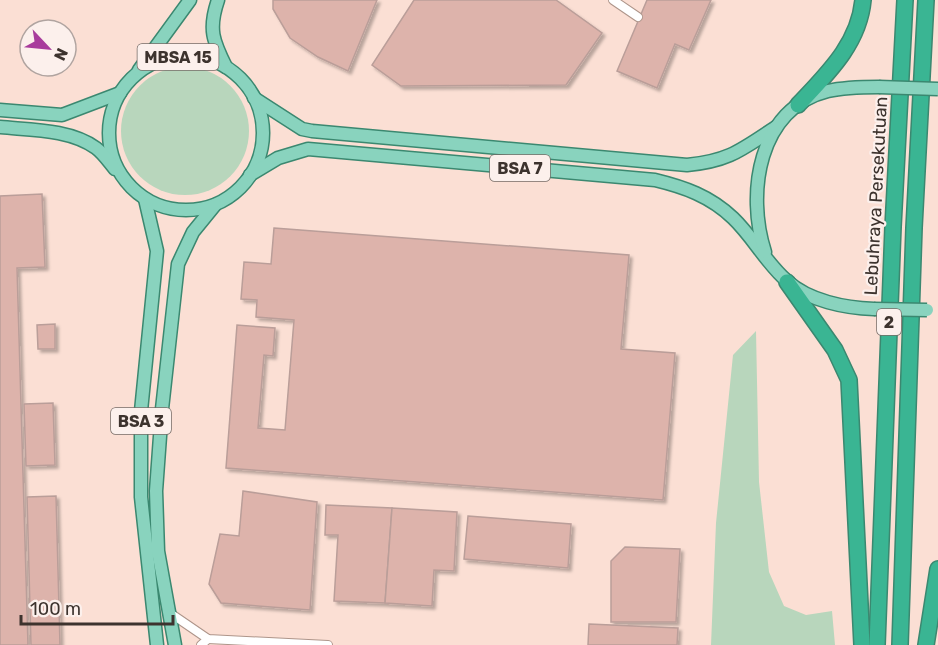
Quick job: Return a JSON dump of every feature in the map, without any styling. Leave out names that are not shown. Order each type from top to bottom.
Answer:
[{"type":"highway","points":[[798,105],[835,65],[853,38],[863,0]]},
{"type":"highway","name":"Lebuhraya Persekutuan","points":[[877,645],[893,227],[905,0]]},
{"type":"highway","name":"2","points":[[900,645],[914,228],[926,0]]},
{"type":"highway","points":[[787,282],[835,350],[849,380],[862,645]]},
{"type":"highway","points":[[926,645],[938,569]]},
{"type":"main road","points":[[133,78],[190,0]]},
{"type":"main road","points":[[218,0],[212,19],[213,42],[226,67]]},
{"type":"main road","name":"MBSA 15","points":[[188,56],[208,59],[226,67],[237,76],[254,98],[262,123],[261,150],[250,175],[241,187],[215,205],[191,210],[167,208],[145,199],[123,179],[110,146],[113,110],[120,93],[133,78],[149,66],[168,58],[188,56]]},
{"type":"main road","points":[[933,310],[874,309],[833,303],[809,295],[787,282],[768,259],[758,228],[755,192],[759,166],[776,127],[798,105],[827,91],[879,87],[938,89]]},
{"type":"main road","points":[[0,110],[62,115],[120,93]]},
{"type":"main road","name":"BSA 7","points":[[254,98],[302,129],[312,131],[687,165],[717,162],[740,151],[776,127]]},
{"type":"main road","points":[[0,127],[60,134],[78,140],[96,148],[123,179]]},
{"type":"main road","name":"BSA 7","points":[[250,175],[278,158],[308,149],[655,180],[688,188],[710,200],[733,218],[768,259]]},
{"type":"main road","name":"BSA 3","points":[[145,199],[157,251],[141,411],[141,497],[157,645]]},
{"type":"main road","name":"BSA 3","points":[[175,645],[158,552],[156,491],[178,264],[193,232],[215,205]]},
{"type":"street","points":[[613,0],[638,17]]},
{"type":"street","points":[[170,613],[208,639],[328,645]]},
{"type":"street","points":[[201,645],[208,639]]},
{"type":"green space","points":[[185,67],[210,72],[230,86],[244,106],[249,131],[244,156],[230,176],[210,190],[185,195],[160,190],[140,176],[126,156],[121,131],[126,106],[140,86],[160,72]]},
{"type":"green space","points":[[756,331],[759,482],[769,572],[784,606],[806,615],[832,611],[835,645],[711,645],[716,523],[733,355]]},
{"type":"building","points":[[273,0],[377,0],[348,71],[318,57],[290,38],[273,9]]},
{"type":"building","points":[[414,0],[556,0],[602,33],[566,85],[401,86],[372,65]]},
{"type":"building","points":[[647,0],[711,0],[689,50],[675,44],[657,88],[617,71]]},
{"type":"building","points":[[42,194],[45,267],[17,268],[28,645],[0,645],[0,196]]},
{"type":"building","points":[[274,228],[629,255],[621,349],[675,353],[663,500],[226,468],[237,325],[275,328],[273,356],[264,355],[258,428],[285,430],[294,320],[256,317],[257,300],[241,299],[244,262],[271,264]]},
{"type":"building","points":[[55,324],[55,349],[38,349],[37,325]]},
{"type":"building","points":[[53,403],[55,465],[26,466],[24,404]]},
{"type":"building","points":[[243,491],[317,502],[310,610],[221,603],[209,584],[220,534],[239,536]]},
{"type":"building","points":[[56,496],[60,645],[31,645],[27,497]]},
{"type":"building","points":[[326,505],[392,508],[385,603],[334,601],[338,535],[325,535]]},
{"type":"building","points":[[392,508],[457,512],[454,571],[434,570],[432,606],[385,603]]},
{"type":"building","points":[[468,516],[571,524],[568,568],[464,559]]},
{"type":"building","points":[[625,547],[680,549],[676,622],[611,622],[611,561]]},
{"type":"building","points":[[589,624],[678,628],[677,645],[588,645]]}]
